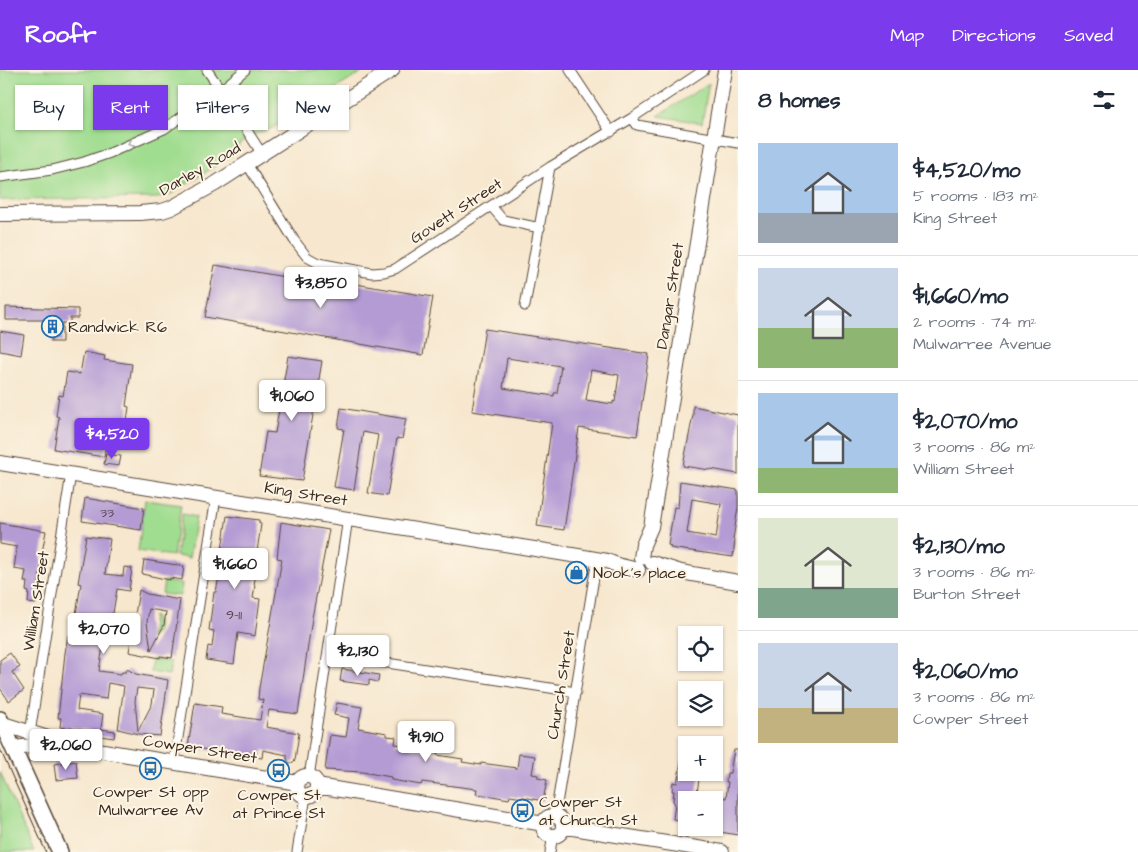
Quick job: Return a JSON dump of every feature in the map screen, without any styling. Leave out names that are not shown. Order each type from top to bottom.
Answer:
[{"type":"main road","points":[[1,722],[60,852]]},
{"type":"street","points":[[207,70],[218,85]]},
{"type":"street","points":[[227,85],[245,70]]},
{"type":"street","name":"Darley Road","points":[[0,214],[140,213],[162,211],[180,204],[247,164],[392,70]]},
{"type":"street","points":[[570,70],[611,132]]},
{"type":"street","name":"Govett Street","points":[[247,164],[294,240],[307,257],[318,263],[372,273],[384,272],[395,269],[550,167],[611,132],[704,70]]},
{"type":"street","name":"Dangar Street","points":[[645,564],[643,545],[651,527],[725,70]]},
{"type":"street","points":[[632,118],[637,125],[738,143]]},
{"type":"street","points":[[0,177],[52,170],[110,153],[164,129],[178,119]]},
{"type":"street","points":[[247,130],[262,154]]},
{"type":"street","points":[[525,306],[550,167]]},
{"type":"street","points":[[491,206],[503,220],[540,228]]},
{"type":"street","name":"King Street","points":[[0,463],[602,560],[618,559],[738,582]]},
{"type":"street","name":"William Street","points":[[30,733],[71,474]]},
{"type":"street","points":[[174,763],[216,498]]},
{"type":"street","points":[[297,852],[306,796],[299,792],[308,782],[348,518]]},
{"type":"street","name":"Church Street","points":[[549,820],[602,560]]},
{"type":"street","points":[[328,654],[576,692]]},
{"type":"street","name":"Cowper Street","points":[[1,722],[67,745],[549,820]]},
{"type":"street","name":"Cowper Street","points":[[14,748],[67,745]]},
{"type":"street","points":[[549,820],[546,832],[558,832],[573,828],[683,849],[722,852]]},
{"type":"street","points":[[550,852],[558,832]]},
{"type":"green space","points":[[0,70],[366,70],[342,85],[278,85],[278,125],[268,129],[268,85],[178,85],[178,130],[266,130],[245,139],[237,148],[235,154],[169,195],[158,198],[0,200]]},
{"type":"green space","points":[[709,83],[702,123],[658,116]]},
{"type":"green space","points":[[145,500],[181,505],[173,556],[138,551]]},
{"type":"green space","points":[[182,514],[196,517],[189,558],[176,556]]},
{"type":"green space","points":[[164,581],[182,584],[180,596],[162,594]]},
{"type":"green space","points":[[153,616],[157,621],[157,629],[156,633],[150,637]]},
{"type":"green space","points":[[152,659],[171,662],[169,675],[150,672]]},
{"type":"green space","points":[[0,772],[34,852],[0,852]]},
{"type":"building","points":[[215,265],[355,289],[356,284],[433,297],[423,355],[205,317]]},
{"type":"building","points":[[6,307],[78,309],[78,318],[70,318],[70,323],[62,323],[62,342],[51,342],[51,323],[48,323],[48,320],[6,320]]},
{"type":"building","points":[[485,329],[649,354],[637,436],[579,428],[564,530],[537,526],[552,423],[472,411]],"holes":[[[507,358],[561,366],[557,393],[554,393],[554,396],[503,388]],[[591,370],[619,375],[615,402],[613,401],[613,404],[586,400]]]},
{"type":"building","points":[[0,331],[24,335],[21,355],[0,351]]},
{"type":"building","points":[[84,352],[105,356],[104,360],[132,364],[126,406],[129,407],[126,428],[109,425],[104,457],[54,449],[59,417],[56,416],[59,395],[63,396],[67,372],[80,374]]},
{"type":"building","points":[[288,356],[322,361],[302,481],[259,476],[266,432],[275,433]]},
{"type":"building","points":[[693,406],[738,415],[738,474],[683,466]]},
{"type":"building","points":[[341,408],[406,419],[402,439],[397,438],[387,496],[368,493],[378,435],[363,432],[354,490],[334,487],[344,429],[338,428]]},
{"type":"building","points":[[106,454],[121,456],[119,466],[104,464]]},
{"type":"building","points":[[680,481],[738,490],[733,557],[670,548],[671,546],[668,545],[674,507],[678,508]],"holes":[[[692,499],[721,504],[716,538],[687,533]]]},
{"type":"building","points":[[85,498],[144,508],[141,530],[82,521]]},
{"type":"building","points":[[227,516],[259,520],[261,524],[253,598],[260,599],[255,636],[238,633],[234,664],[206,660],[208,646],[212,647],[214,631],[209,630],[214,592],[216,592],[224,550],[222,549]]},
{"type":"building","points":[[281,522],[329,530],[312,618],[298,714],[269,710],[266,727],[299,733],[295,760],[289,763],[287,755],[263,750],[262,758],[188,747],[195,703],[222,707],[221,714],[260,720],[263,700],[258,699],[259,688],[282,559],[277,558]]},
{"type":"building","points":[[0,523],[46,531],[36,604],[28,603],[29,592],[26,591],[27,582],[24,582],[26,571],[14,569],[17,547],[0,544]]},
{"type":"building","points":[[86,536],[110,539],[105,574],[123,576],[124,567],[132,568],[129,591],[117,589],[112,619],[120,620],[118,635],[105,634],[99,671],[121,674],[126,672],[127,669],[136,674],[168,680],[160,736],[138,734],[118,729],[124,686],[108,683],[106,699],[79,695],[77,710],[103,714],[101,729],[115,731],[114,738],[100,736],[100,733],[89,732],[89,730],[60,727],[61,718],[58,718],[65,653],[68,635],[70,636],[74,614],[76,614],[81,584],[78,583]],"holes":[[[137,688],[154,690],[152,704],[138,731],[135,701]]]},
{"type":"building","points":[[144,560],[184,566],[182,580],[170,578],[170,580],[142,574]]},
{"type":"building","points":[[139,590],[147,594],[180,600],[172,658],[160,656],[160,658],[129,652]],"holes":[[[149,609],[166,612],[164,625],[151,650],[147,622]]]},
{"type":"building","points":[[10,653],[20,667],[12,672],[24,690],[9,701],[0,688],[0,660]]},
{"type":"building","points":[[342,669],[379,675],[378,682],[369,680],[369,685],[340,681]]},
{"type":"building","points":[[337,703],[362,707],[358,728],[387,733],[387,736],[396,737],[395,744],[411,746],[411,748],[437,755],[463,759],[462,762],[517,768],[519,754],[535,756],[532,774],[547,780],[543,801],[523,797],[510,796],[509,799],[476,794],[477,789],[422,782],[421,785],[391,780],[391,777],[362,772],[325,770],[330,735],[346,737],[349,718],[334,715]]},
{"type":"building","points":[[734,750],[738,750],[738,835],[723,832],[723,798],[726,798],[727,773],[730,773]]},
{"type":"building","points":[[76,761],[78,778],[56,780],[54,764]]},
{"type":"building","points":[[678,778],[678,781],[699,781],[697,791],[678,791],[678,820],[673,819],[675,804],[673,801],[674,791],[672,791],[673,782],[677,783]]},
{"type":"tram line","points":[[0,749],[46,852]]},
{"type":"place","name":"Randwick R6","points":[[52,327]]},
{"type":"place","name":"Nook's place","points":[[577,573]]},
{"type":"place","name":"Cowper St opp Mulwarree Av","points":[[151,768]]},
{"type":"place","name":"Cowper St at Prince St","points":[[279,771]]},
{"type":"place","name":"Cowper St at Church St","points":[[523,811]]}]
